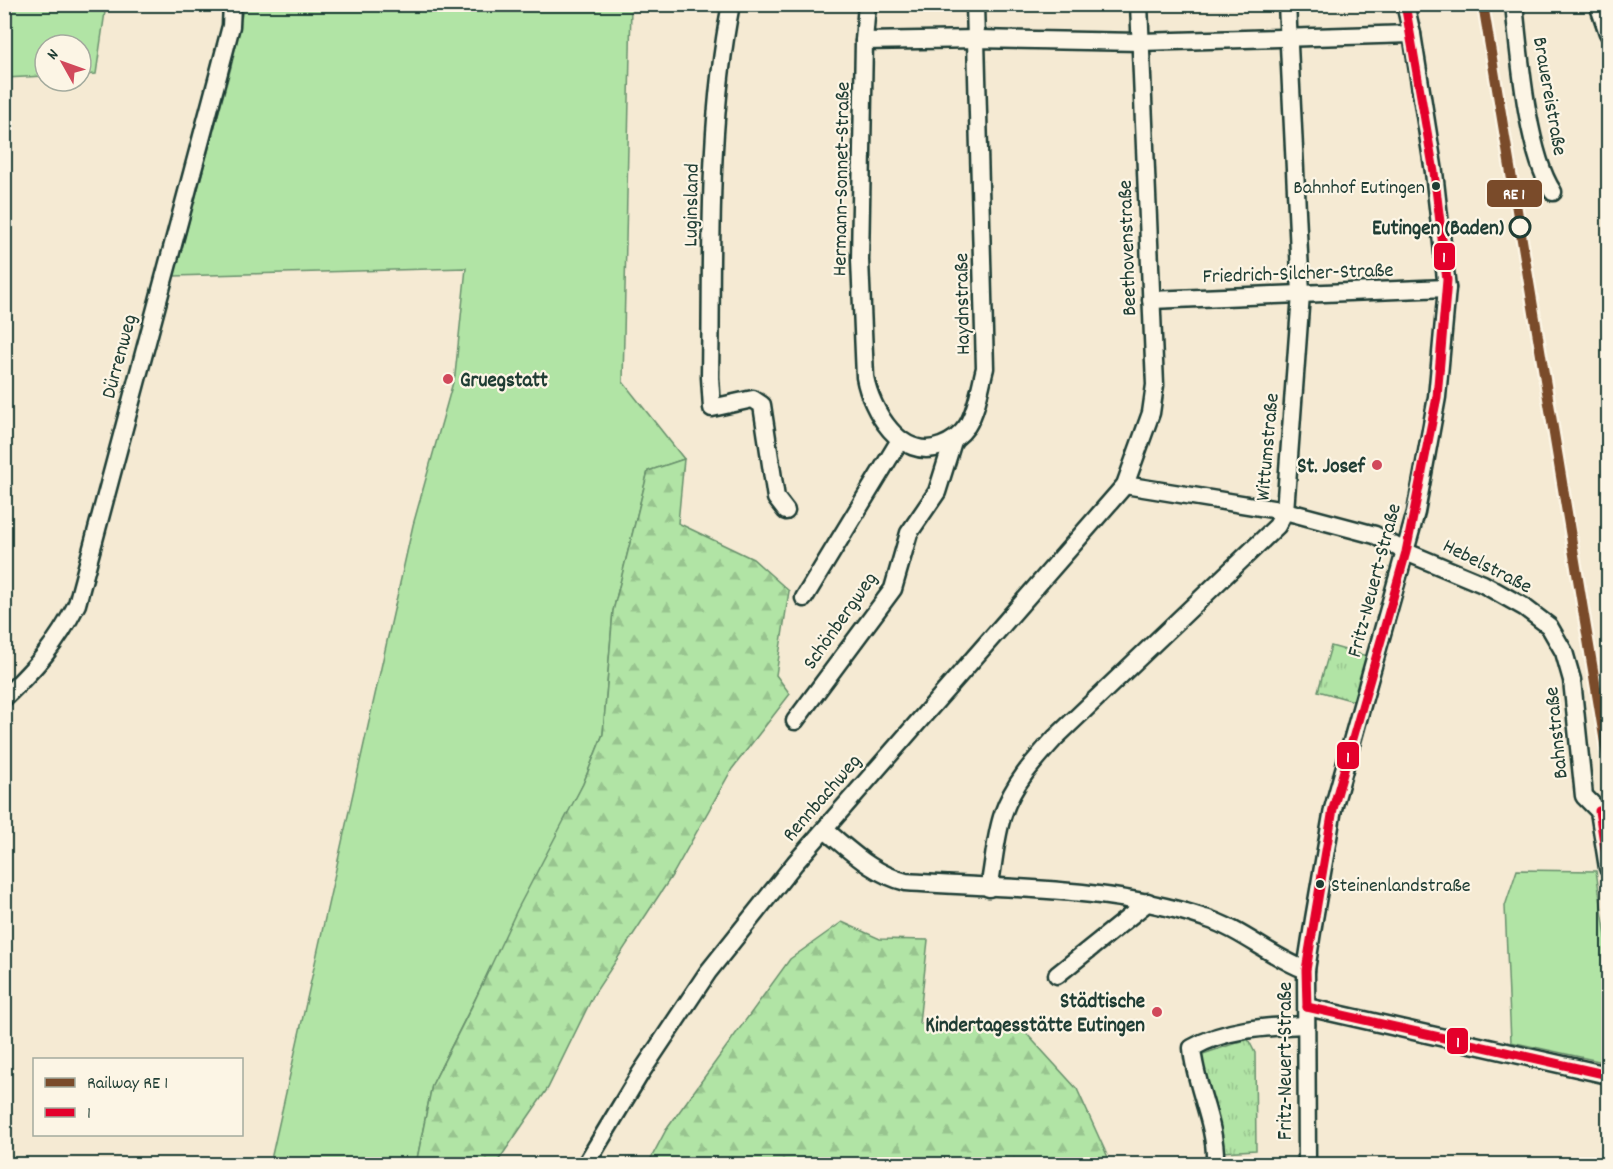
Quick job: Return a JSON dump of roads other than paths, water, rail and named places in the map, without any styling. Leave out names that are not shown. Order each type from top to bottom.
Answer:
[{"type":"street","name":"Dürrenweg","points":[[4,698],[45,658],[77,604],[231,26],[232,4]]},
{"type":"street","name":"Luginsland","points":[[731,4],[724,40],[714,144],[710,377],[712,408],[748,399],[762,405],[776,498],[786,511]]},
{"type":"street","name":"Hermann-Sonnet-Straße","points":[[867,4],[864,41],[860,260],[864,353],[867,390],[882,418],[900,440]]},
{"type":"street","name":"Haydnstraße","points":[[953,441],[967,425],[985,368],[975,4]]},
{"type":"street","name":"Beethovenstraße","points":[[1125,485],[1151,413],[1155,385],[1139,4]]},
{"type":"street","name":"Wittumstraße","points":[[989,888],[1002,816],[1013,791],[1029,768],[1055,738],[1276,526],[1285,511],[1300,294],[1287,4]]},
{"type":"street","name":"Fritz-Neuert-Straße","points":[[1307,1164],[1306,970],[1333,809],[1406,552],[1437,397],[1447,288],[1434,172],[1405,4]]},
{"type":"street","name":"Brauereistraße","points":[[1514,4],[1518,44],[1537,155],[1543,177],[1553,192]]},
{"type":"street","points":[[1598,4],[1608,33]]},
{"type":"street","points":[[864,41],[977,39],[1140,42],[1412,34]]},
{"type":"street","name":"Friedrich-Silcher-Straße","points":[[1151,300],[1447,288]]},
{"type":"street","points":[[804,598],[900,440],[932,449],[953,441]]},
{"type":"street","name":"Schönbergweg","points":[[795,721],[893,589],[909,533],[937,492],[953,441]]},
{"type":"street","name":"Hebelstraße","points":[[1125,485],[1285,511],[1375,535],[1406,552],[1483,584],[1524,607],[1549,626]]},
{"type":"street","name":"Rennbachweg","points":[[586,1164],[640,1074],[708,972],[795,863],[884,759],[1125,485]]},
{"type":"street","name":"Bahnstraße","points":[[1549,626],[1561,645],[1572,680],[1584,796],[1604,810],[1608,868]]},
{"type":"street","points":[[825,830],[875,871],[891,878],[989,888],[1108,895],[1148,902],[1207,918],[1306,970]]},
{"type":"street","points":[[1057,975],[1148,902]]},
{"type":"street","points":[[1307,1007],[1608,1075]]},
{"type":"street","points":[[1215,1164],[1216,1151],[1203,1091],[1194,1066],[1192,1048],[1203,1042],[1248,1028],[1306,1025]]},
{"type":"place","name":"Bahnhof Eutingen","points":[[1436,186]]},
{"type":"place","name":"Eutingen (Baden)","points":[[1520,227]]},
{"type":"place","name":"Gruegstatt","points":[[448,379]]},
{"type":"place","name":"St. Josef","points":[[1377,465]]},
{"type":"place","name":"Steinenlandstraße","points":[[1320,884]]},
{"type":"place","name":"Städtische Kindertagesstätte Eutingen","points":[[1157,1012]]}]
